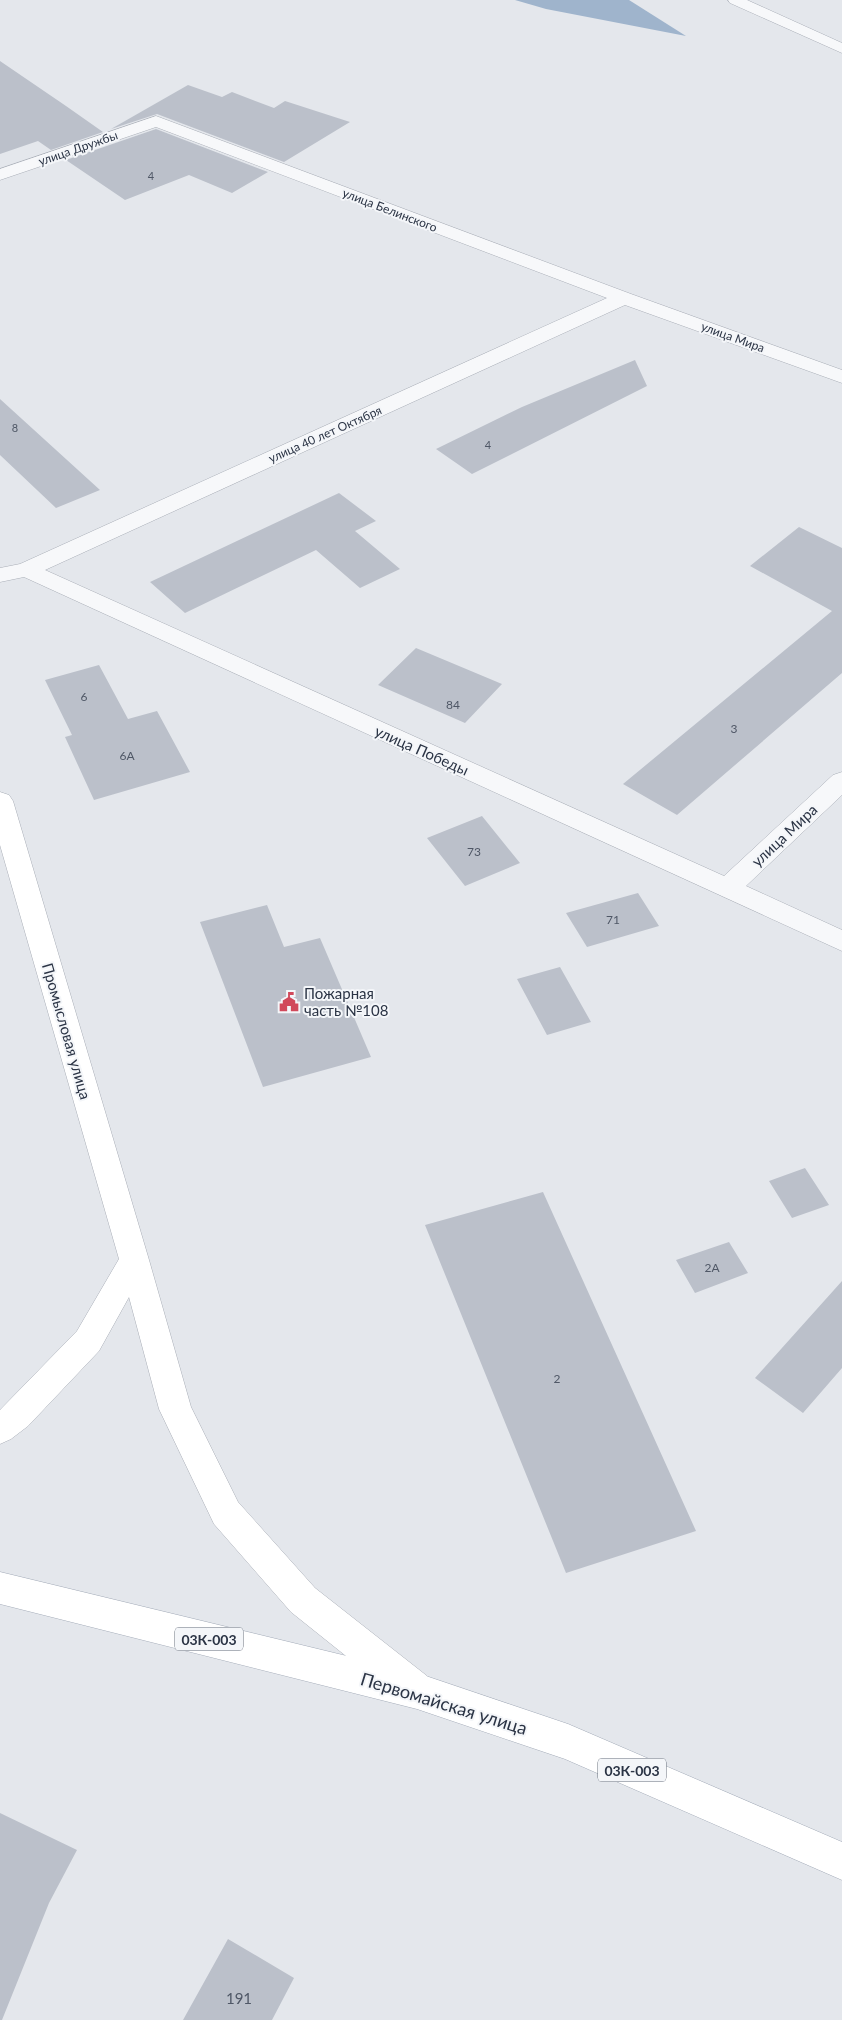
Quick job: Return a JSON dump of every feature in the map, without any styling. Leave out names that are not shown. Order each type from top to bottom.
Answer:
[{"type":"main road","name":"Промысловая улица","points":[[0,801],[134,1260],[175,1409],[226,1513],[303,1600],[417,1691]]},
{"type":"main road","points":[[0,1429],[17,1416],[88,1341],[134,1260]]},
{"type":"main road","name":"Первомайская улица","points":[[0,1588],[417,1691],[568,1742],[842,1861]]},
{"type":"street","name":"улица Дружбы","points":[[0,175],[156,121]]},
{"type":"street","name":"улица Белинского","points":[[156,121],[624,298]]},
{"type":"street","name":"улица Мира","points":[[624,298],[842,376]]},
{"type":"street","name":"улица 40 лет Октября","points":[[26,570],[624,298]]},
{"type":"street","points":[[0,575],[26,570]]},
{"type":"street","name":"улица Победы","points":[[26,570],[842,941]]},
{"type":"street","name":"улица Мира","points":[[727,889],[842,781]]},
{"type":"lane","points":[[734,0],[842,49]]},
{"type":"water","points":[[515,0],[629,0],[686,36],[546,9]]},
{"type":"building","points":[[0,61],[103,132],[51,150],[38,141],[0,154]]},
{"type":"building","points":[[188,85],[222,97],[232,92],[274,108],[285,101],[350,122],[284,162],[157,114],[111,129]]},
{"type":"building","points":[[156,129],[268,172],[232,193],[189,175],[125,200],[66,160]]},
{"type":"building","points":[[635,360],[647,386],[472,474],[436,449],[522,407]]},
{"type":"building","points":[[0,399],[100,490],[56,508],[0,455]]},
{"type":"building","points":[[339,493],[376,521],[355,531],[400,569],[360,588],[316,550],[185,613],[150,582]]},
{"type":"building","points":[[799,527],[842,548],[842,673],[677,815],[623,784],[832,611],[750,566]]},
{"type":"building","points":[[416,648],[502,684],[465,723],[378,685]]},
{"type":"building","points":[[99,665],[128,719],[157,711],[190,772],[94,800],[65,737],[72,735],[45,680]]},
{"type":"building","points":[[482,816],[520,863],[465,886],[427,838]]},
{"type":"building","points":[[638,893],[659,926],[587,947],[566,913]]},
{"type":"building","name":"Пожарная часть №108","points":[[267,905],[284,947],[320,938],[371,1057],[263,1087],[200,922]]},
{"type":"building","points":[[560,967],[591,1022],[547,1035],[517,979]]},
{"type":"building","points":[[805,1168],[829,1205],[792,1218],[769,1181]]},
{"type":"building","points":[[543,1192],[696,1531],[566,1573],[425,1225]]},
{"type":"building","points":[[729,1242],[748,1273],[695,1293],[676,1260]]},
{"type":"building","points":[[842,1281],[842,1368],[803,1413],[755,1378]]},
{"type":"building","points":[[0,1813],[77,1850],[49,1903],[2,2020],[0,2020]]},
{"type":"building","points":[[228,1939],[294,1978],[272,2020],[183,2020]]},
{"type":"place","name":"Пожарная часть №108","points":[[289,1002]]}]
